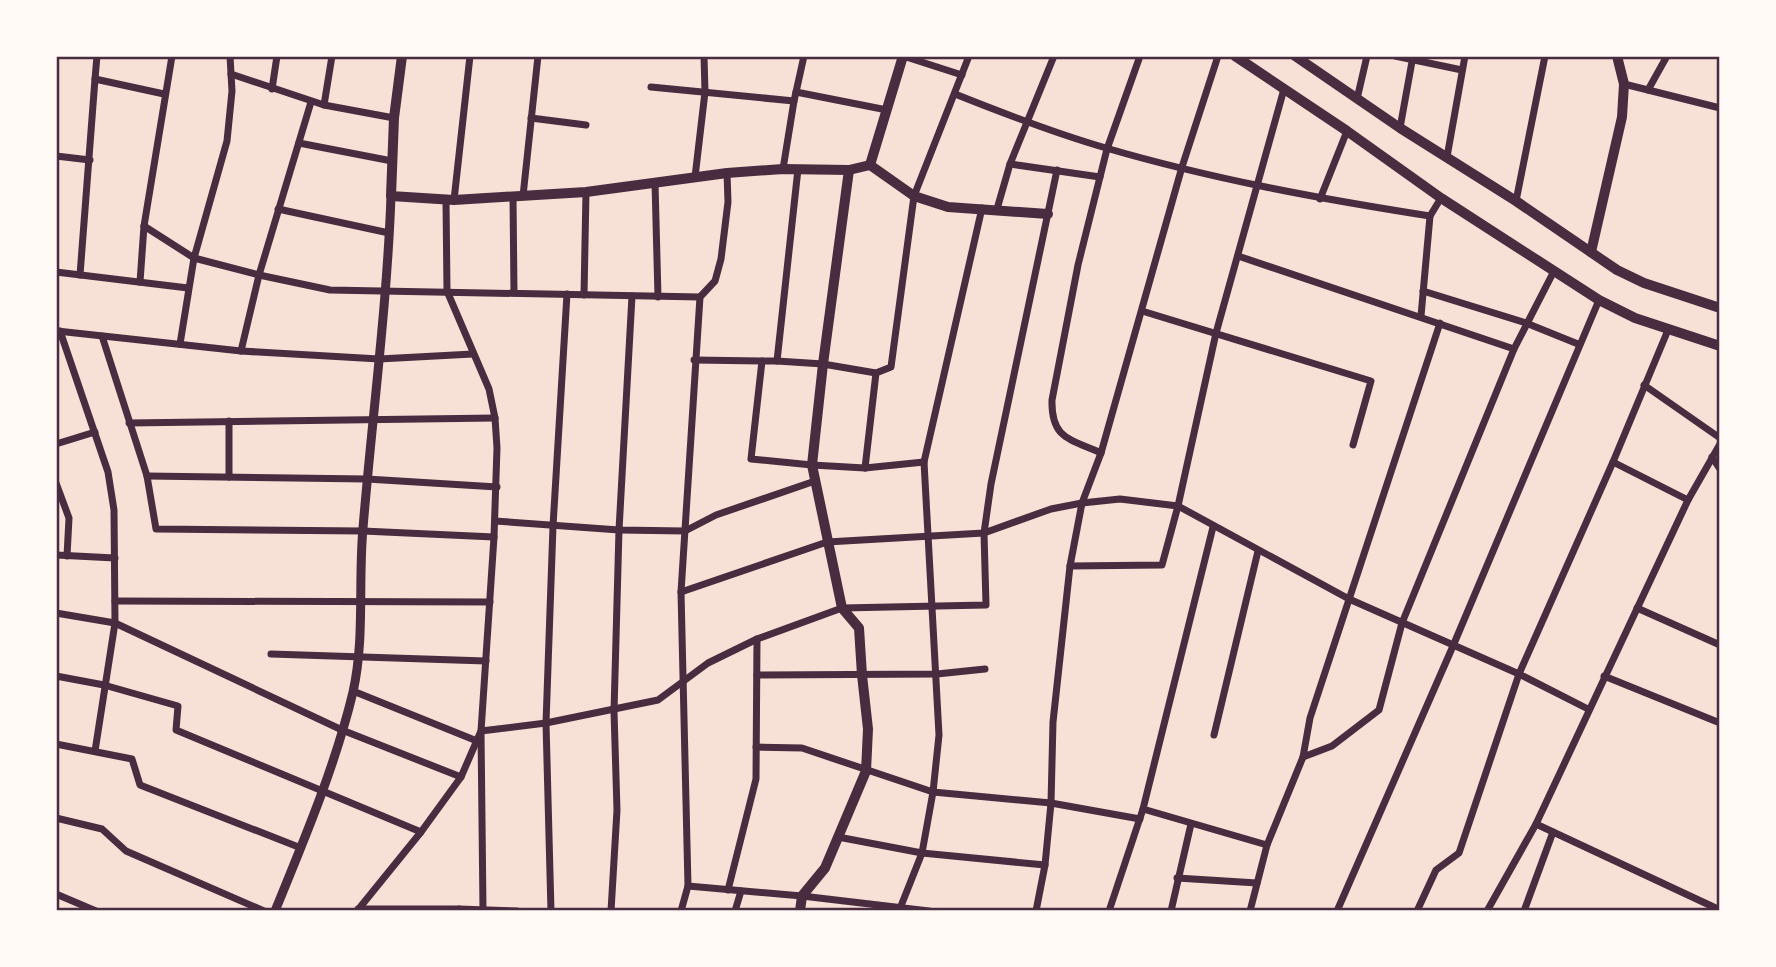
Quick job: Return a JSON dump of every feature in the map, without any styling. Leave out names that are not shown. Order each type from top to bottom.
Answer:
[{"type":"main road","points":[[402,56],[394,118],[391,196],[450,200],[586,192],[727,173],[783,169],[849,170],[870,165],[914,196],[948,207],[1048,214]]},
{"type":"main road","points":[[870,165],[903,56]]},
{"type":"main road","points":[[1235,56],[1441,198],[1599,300],[1635,318],[1720,346]]},
{"type":"main road","points":[[1295,56],[1617,270],[1644,283],[1720,308]]},
{"type":"main road","points":[[1591,252],[1622,117],[1624,84],[1617,56]]},
{"type":"main road","points":[[800,911],[803,896],[825,868],[866,771],[868,729],[859,628],[842,608],[812,465],[849,170]]},
{"type":"street","points":[[80,275],[97,56]]},
{"type":"street","points":[[140,282],[144,226],[172,56]]},
{"type":"street","points":[[180,344],[194,258],[227,141],[232,91],[230,56]]},
{"type":"street","points":[[272,89],[277,56]]},
{"type":"street","points":[[324,105],[332,56]]},
{"type":"street","points":[[470,56],[450,200],[447,291],[488,389],[495,418],[497,487],[481,731],[483,909]]},
{"type":"street","points":[[514,293],[518,196],[538,56]]},
{"type":"street","points":[[695,177],[705,92],[704,56]]},
{"type":"street","points":[[783,169],[804,56]]},
{"type":"street","points":[[903,56],[962,75]]},
{"type":"street","points":[[694,360],[823,364],[876,373],[891,367],[914,196],[969,56]]},
{"type":"street","points":[[997,209],[1010,164],[1054,56]]},
{"type":"street","points":[[1101,453],[1063,436],[1051,419],[1052,400],[1078,265],[1107,149],[1140,56]]},
{"type":"street","points":[[1036,911],[1045,865],[1051,803],[1053,722],[1070,566],[1082,503],[1101,453],[1182,167],[1219,56]]},
{"type":"street","points":[[1357,99],[1367,56]]},
{"type":"street","points":[[1395,56],[1462,70]]},
{"type":"street","points":[[1447,157],[1465,56]]},
{"type":"street","points":[[1516,201],[1545,56]]},
{"type":"street","points":[[1648,90],[1667,56]]},
{"type":"street","points":[[1400,128],[1413,58]]},
{"type":"street","points":[[231,74],[311,102],[394,118]]},
{"type":"street","points":[[95,79],[164,94]]},
{"type":"street","points":[[1624,84],[1719,105]]},
{"type":"street","points":[[651,87],[794,101]]},
{"type":"street","points":[[1070,566],[1162,565],[1178,506],[1216,332],[1284,89]]},
{"type":"street","points":[[796,92],[887,110]]},
{"type":"street","points":[[955,94],[1026,123],[1107,149],[1320,199],[1430,216]]},
{"type":"street","points":[[241,351],[259,275],[311,102]]},
{"type":"street","points":[[531,118],[586,125]]},
{"type":"street","points":[[1320,199],[1347,131]]},
{"type":"street","points":[[299,143],[392,161]]},
{"type":"street","points":[[56,156],[90,160]]},
{"type":"street","points":[[1010,164],[1100,177]]},
{"type":"street","points":[[777,361],[799,169]]},
{"type":"street","points":[[481,731],[614,711],[658,700],[708,663],[757,639],[842,608],[986,605],[984,533],[991,484],[1057,170]]},
{"type":"street","points":[[681,911],[688,886],[681,683],[681,592],[694,360],[700,297],[715,281],[721,259],[728,202],[727,173]]},
{"type":"street","points":[[655,183],[658,297]]},
{"type":"street","points":[[583,295],[586,192]]},
{"type":"street","points":[[275,911],[301,848],[342,730],[359,656],[363,531],[375,421],[391,196]]},
{"type":"street","points":[[1421,316],[1430,216],[1441,198]]},
{"type":"street","points":[[900,909],[922,853],[933,792],[939,735],[924,462],[982,208]]},
{"type":"street","points":[[278,209],[389,233]]},
{"type":"street","points":[[144,226],[194,258],[330,290],[700,297]]},
{"type":"street","points":[[1238,256],[1514,349]]},
{"type":"street","points":[[1303,757],[1332,746],[1379,710],[1402,623],[1514,349],[1554,271]]},
{"type":"street","points":[[56,272],[188,288]]},
{"type":"street","points":[[1423,291],[1526,323],[1578,344]]},
{"type":"street","points":[[551,911],[545,723],[567,294]]},
{"type":"street","points":[[611,911],[617,810],[614,711],[619,530],[632,296]]},
{"type":"street","points":[[1337,911],[1453,646],[1578,344],[1599,300]]},
{"type":"street","points":[[1142,311],[1371,382],[1353,445]]},
{"type":"street","points":[[1250,911],[1267,845],[1303,757],[1310,718],[1440,323]]},
{"type":"street","points":[[1417,911],[1436,870],[1459,853],[1519,674],[1668,330]]},
{"type":"street","points":[[95,751],[115,623],[114,510],[108,472],[58,331],[241,351],[379,359],[473,354]]},
{"type":"street","points":[[102,336],[146,476],[156,529],[363,531],[494,537]]},
{"type":"street","points":[[762,361],[751,458],[865,468],[924,462]]},
{"type":"street","points":[[865,468],[876,373]]},
{"type":"street","points":[[1644,385],[1720,438]]},
{"type":"street","points":[[130,423],[495,418]]},
{"type":"street","points":[[229,421],[229,477]]},
{"type":"street","points":[[56,444],[95,432]]},
{"type":"street","points":[[1487,911],[1536,824],[1688,500],[1720,444]]},
{"type":"street","points":[[1712,457],[1720,469]]},
{"type":"street","points":[[1613,462],[1688,500]]},
{"type":"street","points":[[146,476],[368,479],[497,487]]},
{"type":"street","points":[[495,521],[619,530],[685,531],[716,515],[815,481]]},
{"type":"street","points":[[56,483],[69,518],[67,556]]},
{"type":"street","points":[[681,592],[827,542],[984,533],[1051,509],[1120,499],[1178,506],[1349,599],[1519,674],[1588,709]]},
{"type":"street","points":[[1110,911],[1143,809],[1213,527]]},
{"type":"street","points":[[1214,735],[1258,551]]},
{"type":"street","points":[[56,555],[115,558]]},
{"type":"street","points":[[115,601],[490,602]]},
{"type":"street","points":[[1637,608],[1720,645]]},
{"type":"street","points":[[56,613],[115,623],[342,730],[461,777]]},
{"type":"street","points":[[728,890],[756,779],[757,639]]},
{"type":"street","points":[[271,654],[486,661]]},
{"type":"street","points":[[757,675],[937,674],[985,669]]},
{"type":"street","points":[[56,676],[104,685],[178,706],[176,730],[421,832]]},
{"type":"street","points":[[1604,676],[1720,723]]},
{"type":"street","points":[[353,691],[477,741]]},
{"type":"street","points":[[358,910],[461,777],[481,731]]},
{"type":"street","points":[[56,744],[132,759],[141,785],[301,848]]},
{"type":"street","points":[[756,747],[802,748],[933,792],[1051,803],[1140,819]]},
{"type":"street","points":[[1143,809],[1267,845]]},
{"type":"street","points":[[56,818],[102,829],[126,851],[264,911]]},
{"type":"street","points":[[1171,911],[1191,824]]},
{"type":"street","points":[[1536,824],[1720,909]]},
{"type":"street","points":[[1524,911],[1553,832]]},
{"type":"street","points":[[838,837],[922,853],[1045,865]]},
{"type":"street","points":[[1177,878],[1257,883]]},
{"type":"street","points":[[688,886],[929,911]]},
{"type":"street","points":[[735,911],[741,891]]},
{"type":"street","points":[[56,894],[96,911]]},
{"type":"street","points":[[358,910],[517,911]]}]
